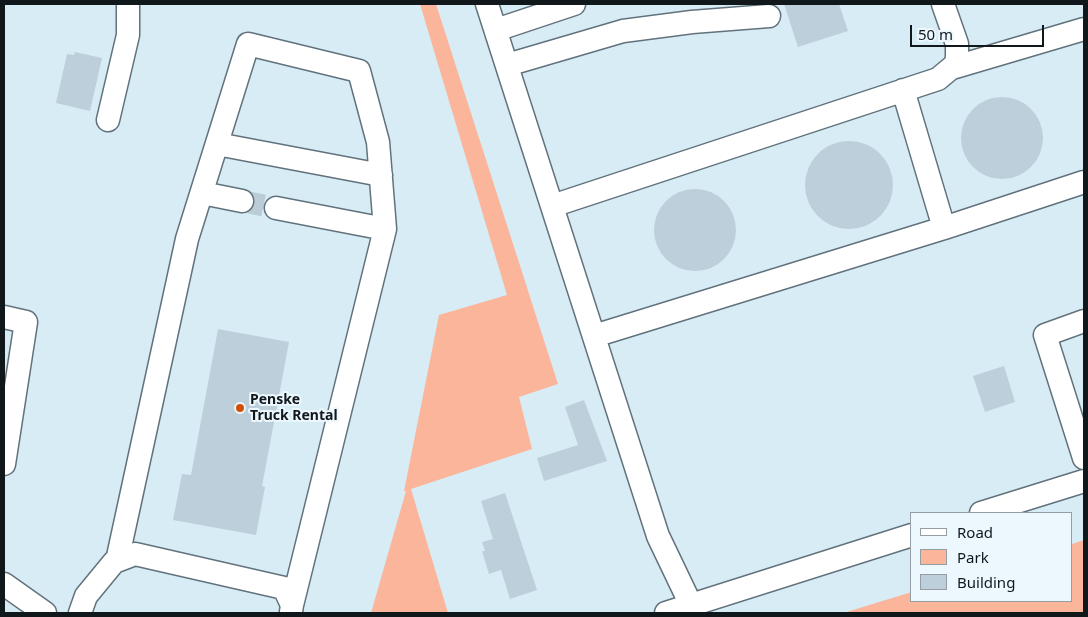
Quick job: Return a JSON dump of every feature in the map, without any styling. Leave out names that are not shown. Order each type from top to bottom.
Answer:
[{"type":"street","points":[[108,120],[128,35],[128,4]]},
{"type":"street","points":[[487,4],[658,536],[691,605]]},
{"type":"street","points":[[496,30],[574,4]]},
{"type":"street","points":[[552,206],[938,79],[956,64],[957,44],[943,4]]},
{"type":"street","points":[[507,64],[623,31],[692,22],[770,16]]},
{"type":"street","points":[[952,68],[1084,29]]},
{"type":"street","points":[[117,561],[187,239],[248,44],[359,71],[378,142],[385,229],[292,609]]},
{"type":"street","points":[[903,90],[944,228]]},
{"type":"street","points":[[217,144],[381,175]]},
{"type":"street","points":[[594,336],[944,228],[1084,182]]},
{"type":"street","points":[[202,193],[242,201]]},
{"type":"street","points":[[276,208],[385,229]]},
{"type":"street","points":[[4,317],[26,322],[4,464]]},
{"type":"street","points":[[1084,321],[1045,335],[1084,458]]},
{"type":"street","points":[[984,512],[1084,480]]},
{"type":"street","points":[[666,613],[910,536]]},
{"type":"street","points":[[80,613],[86,596],[114,562],[135,554],[284,588],[292,609]]},
{"type":"street","points":[[4,584],[45,613]]},
{"type":"green space","points":[[420,4],[436,4],[558,384],[519,397],[532,449],[411,489],[448,613],[371,613],[406,491],[404,491],[439,315],[507,295]]},
{"type":"green space","points":[[1084,540],[1084,613],[843,613],[910,593],[910,602],[1073,602],[1073,544]]},
{"type":"building","points":[[784,4],[839,4],[848,31],[798,47]]},
{"type":"building","points":[[75,52],[102,58],[90,111],[56,103],[67,54],[74,55]]},
{"type":"building","points":[[1002,97],[1018,100],[1031,109],[1040,122],[1043,138],[1040,154],[1031,167],[1018,176],[1002,179],[986,176],[973,167],[964,154],[961,138],[964,122],[973,109],[986,100]]},
{"type":"building","points":[[849,141],[866,144],[880,154],[890,168],[893,185],[890,202],[880,216],[866,226],[849,229],[832,226],[818,216],[808,202],[805,185],[808,168],[818,154],[832,144]]},
{"type":"building","points":[[687,189],[703,189],[718,196],[729,207],[736,222],[733,246],[724,259],[703,271],[687,271],[672,264],[661,253],[654,238],[654,222],[661,207],[672,196]]},
{"type":"building","name":"Penske Truck Rental","points":[[218,329],[289,342],[262,486],[265,487],[256,535],[173,520],[182,474],[191,475]]},
{"type":"building","points":[[1004,366],[1015,402],[985,412],[973,376]]},
{"type":"building","points":[[584,400],[607,461],[544,481],[537,458],[578,445],[565,407]]},
{"type":"building","points":[[505,493],[537,590],[510,599],[501,570],[489,574],[482,551],[485,551],[482,542],[493,539],[481,501]]},
{"type":"tunnel","points":[[242,201],[276,208]]},
{"type":"place","name":"Penske Truck Rental","points":[[240,408]]}]
